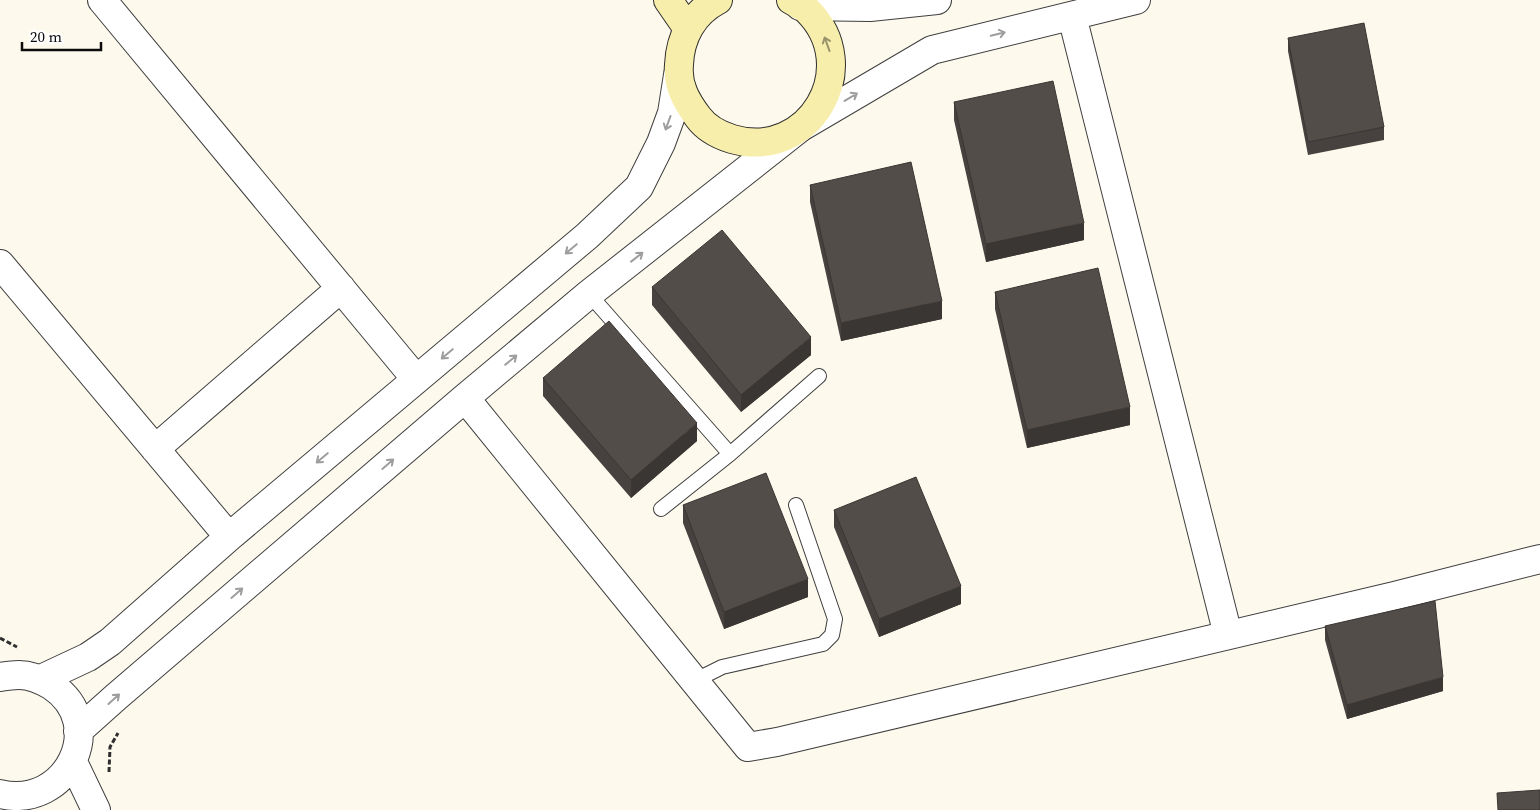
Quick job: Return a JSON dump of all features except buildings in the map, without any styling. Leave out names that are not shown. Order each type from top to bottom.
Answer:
[{"type":"street","points":[[102,0],[416,379]]},
{"type":"street","points":[[668,0],[688,30]]},
{"type":"street","points":[[41,679],[88,657],[110,642],[229,537],[587,236],[639,187],[661,143],[672,113],[680,49],[690,24],[708,5],[718,0]]},
{"type":"street","points":[[796,3],[870,7],[937,0]]},
{"type":"street","points":[[678,75],[686,101],[702,122],[722,136],[744,143],[769,142],[792,134],[802,126],[932,50],[1136,0]]},
{"type":"street","points":[[78,731],[465,398],[590,294],[811,119],[825,99],[831,76],[830,52],[822,29],[807,10],[796,3]]},
{"type":"street","points":[[1072,16],[1228,635]]},
{"type":"street","points":[[0,264],[229,537]]},
{"type":"street","points":[[155,449],[341,288]]},
{"type":"street","points":[[465,398],[748,747],[777,742],[1228,635],[1540,559]]},
{"type":"street","points":[[2,675],[20,674],[41,679],[59,691],[71,706],[78,724],[79,744],[73,762],[63,778],[47,790],[29,797],[10,800]]},
{"type":"street","points":[[73,762],[96,810]]},
{"type":"lane","points":[[590,294],[730,454]]},
{"type":"lane","points":[[661,509],[730,454],[819,376]]},
{"type":"lane","points":[[694,681],[722,667],[823,644],[832,634],[835,619],[796,505]]}]
